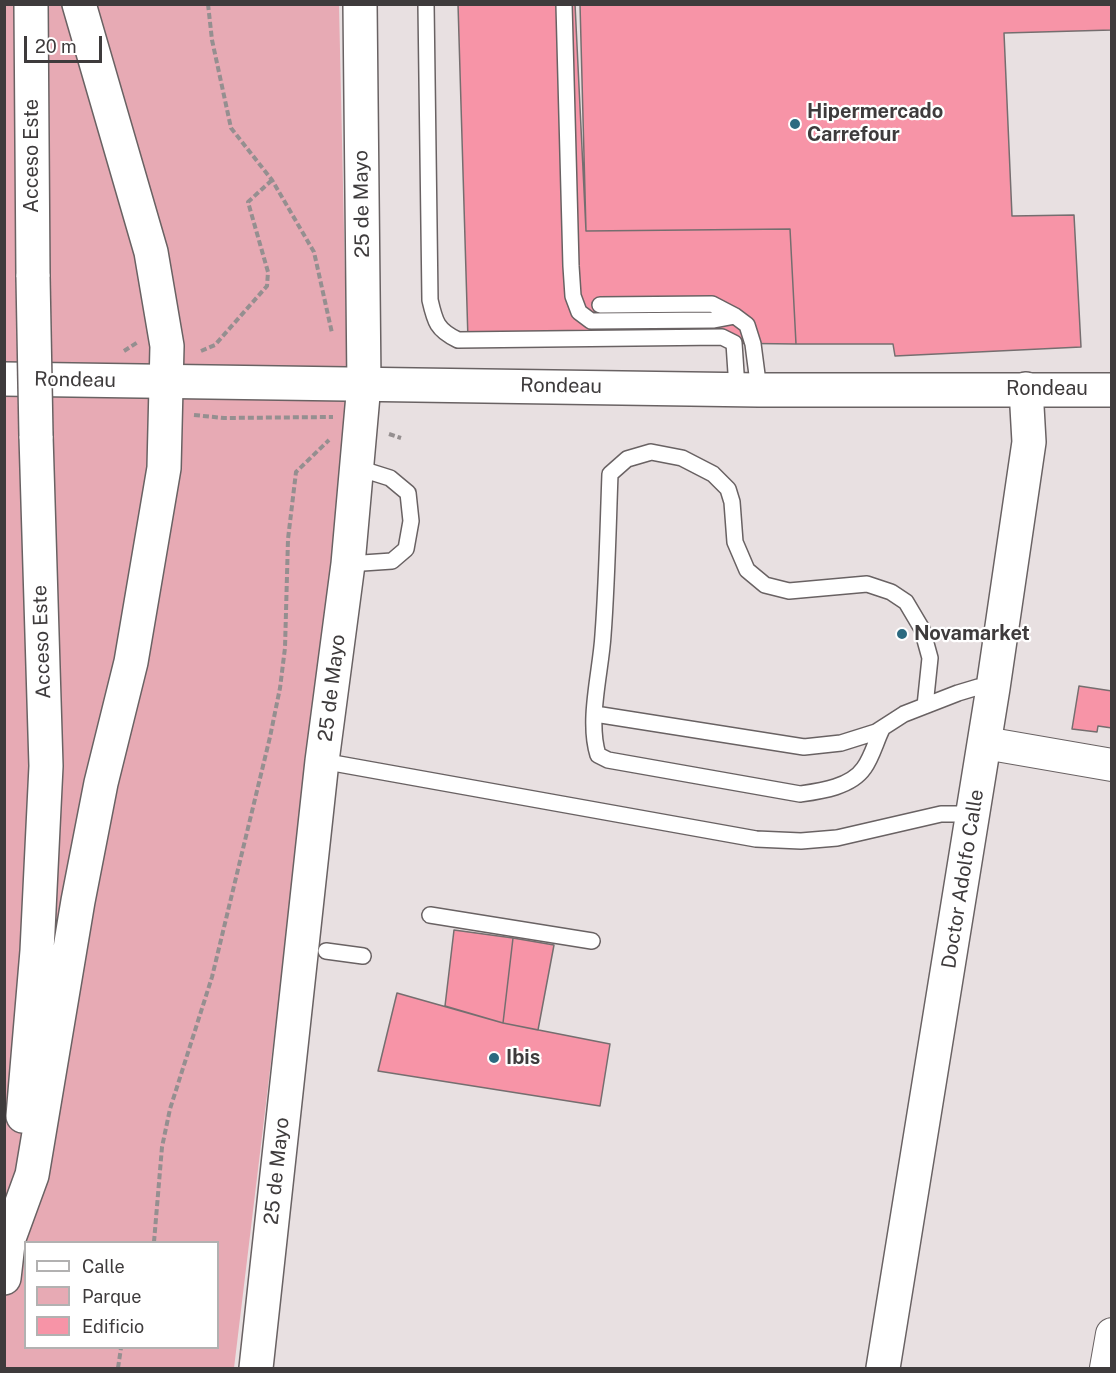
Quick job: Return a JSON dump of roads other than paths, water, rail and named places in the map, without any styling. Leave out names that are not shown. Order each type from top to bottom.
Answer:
[{"type":"main road","name":"Acceso Este","points":[[4,1278],[27,1077],[37,951],[46,766],[36,436],[31,4]]},
{"type":"main road","points":[[9,1238],[32,1175],[58,1034],[78,901],[99,794],[131,662],[164,468],[167,346],[151,252],[79,4]]},
{"type":"main road","name":"25 de Mayo","points":[[256,1368],[322,761],[348,564],[356,467],[338,423],[364,384],[360,4]]},
{"type":"main road","name":"Rondeau","points":[[8,379],[167,397],[364,384],[748,389],[1112,390]]},
{"type":"main road","name":"Doctor Adolfo Calle","points":[[883,1368],[974,814],[1029,442],[1026,389]]},
{"type":"street","points":[[985,743],[1112,765]]},
{"type":"street","points":[[1106,1368],[1112,1334]]},
{"type":"lane","points":[[426,4],[430,300],[434,320],[444,333],[458,340],[722,337],[734,343],[748,389]]},
{"type":"lane","points":[[564,4],[571,266],[573,296],[579,312],[591,321],[714,320],[735,316]]},
{"type":"lane","points":[[600,305],[712,304],[735,316],[747,325],[750,334],[748,389]]},
{"type":"lane","points":[[882,729],[864,769],[842,785],[800,794],[608,760],[598,755],[594,743],[595,714],[603,636],[610,474],[627,459],[651,452],[682,458],[713,474],[728,489],[732,502],[735,542],[747,570],[765,585],[789,591],[867,584],[891,592],[906,602],[922,629],[930,658],[925,706]]},
{"type":"lane","points":[[348,564],[392,561],[406,549],[411,521],[408,493],[390,478],[356,467]]},
{"type":"lane","points":[[595,714],[804,747],[841,743],[882,729],[904,714],[925,706],[978,687],[993,688]]},
{"type":"lane","points":[[322,761],[756,839],[801,841],[837,838],[932,816],[974,814]]},
{"type":"lane","points":[[430,915],[592,941]]},
{"type":"lane","points":[[326,951],[363,956]]},
{"type":"place","name":"Hipermercado Carrefour","points":[[795,124]]},
{"type":"place","name":"Novamarket","points":[[902,634]]},
{"type":"place","name":"Ibis","points":[[494,1058]]}]
